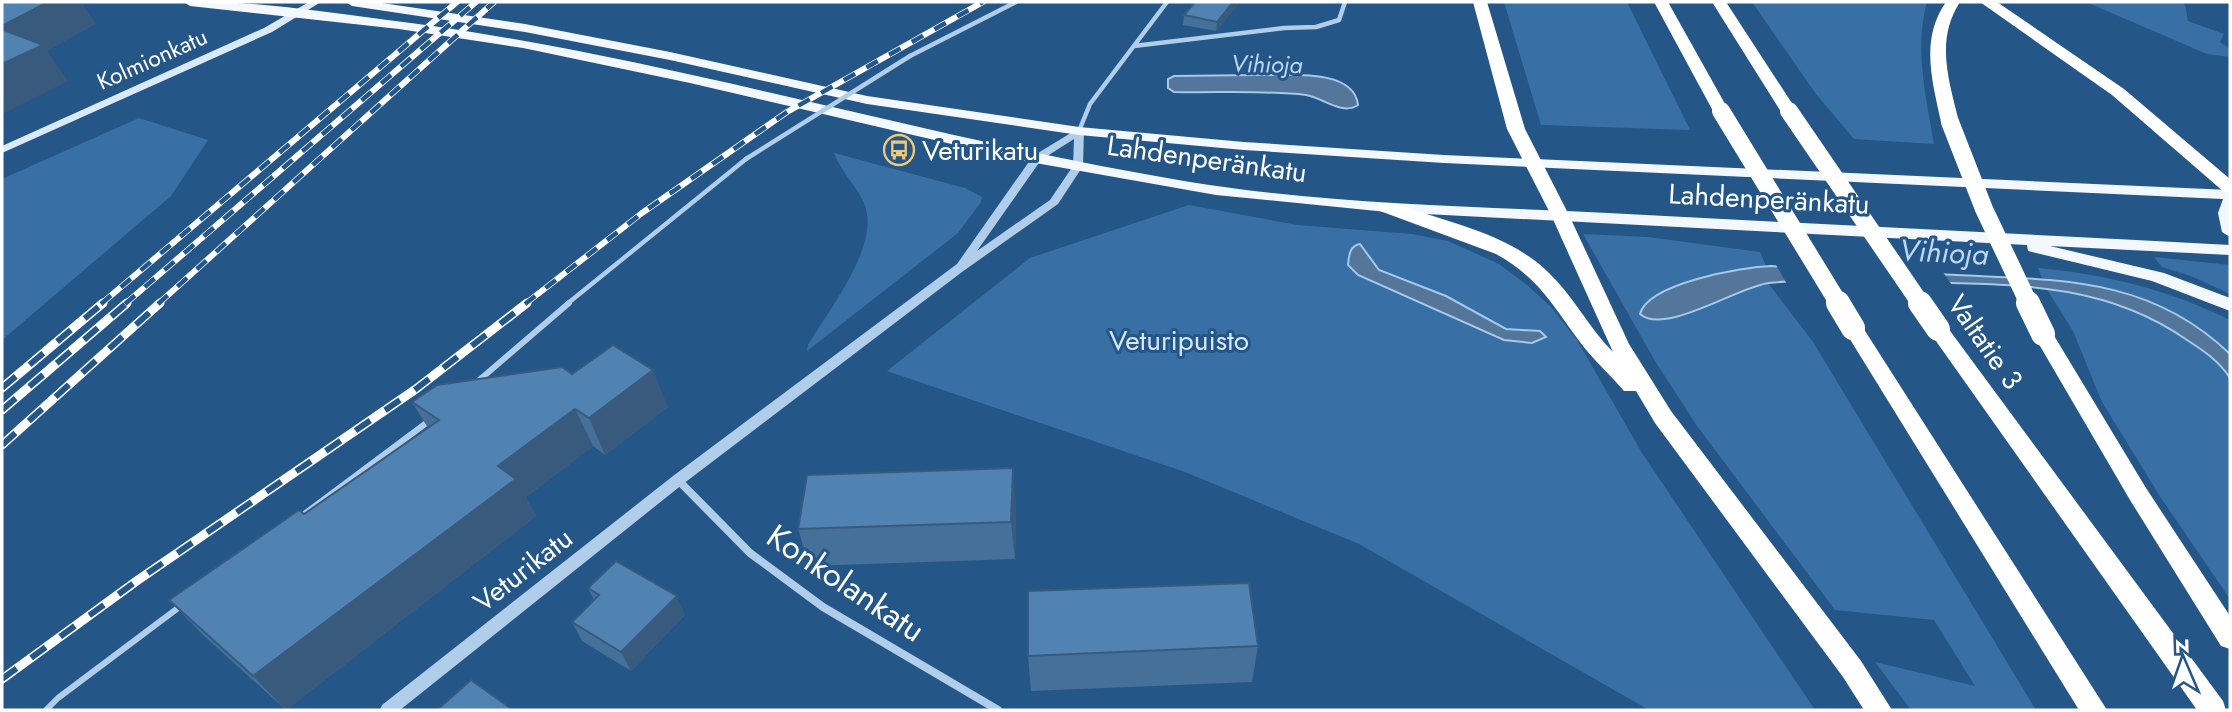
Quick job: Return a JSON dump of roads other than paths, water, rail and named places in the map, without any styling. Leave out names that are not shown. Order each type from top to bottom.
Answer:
[{"type":"highway","points":[[1480,2],[1516,129],[1560,215],[1619,345],[1663,417],[1852,669],[1879,710]]},
{"type":"highway","points":[[1661,2],[1721,111],[1853,328],[2094,710]]},
{"type":"highway","name":"Valtatie 3","points":[[1719,2],[1789,111],[1938,329],[2213,710]]},
{"type":"highway","points":[[1987,2],[2118,92],[2230,188]]},
{"type":"highway","points":[[1948,7],[1939,32],[1937,60],[1950,122],[1984,209],[2043,334],[2138,494],[2230,638]]},
{"type":"highway","points":[[1387,207],[1470,236],[1534,269],[1555,291],[1596,347],[1663,417]]},
{"type":"main road","name":"Lahdenperänkatu","points":[[190,2],[523,44],[1037,158],[1257,196],[1387,207],[2230,250]]},
{"type":"main road","name":"Kolmionkatu","points":[[2,150],[268,30],[316,2]]},
{"type":"main road","name":"Lahdenperänkatu","points":[[352,2],[525,28],[670,56],[867,100],[946,114],[1079,131],[1244,146],[1532,163],[2230,195]]},
{"type":"main road","points":[[2230,201],[2226,213],[2230,232]]},
{"type":"main road","points":[[1993,237],[2075,258],[2143,271],[2183,284],[2230,306]]},
{"type":"street","name":"Veturikatu","points":[[958,269],[1037,158],[1079,131]]},
{"type":"street","points":[[1078,166],[1079,131]]},
{"type":"street","name":"Veturikatu","points":[[388,710],[678,480],[958,269],[1054,202],[1078,166]]},
{"type":"street","name":"Konkolankatu","points":[[678,480],[750,553],[823,607],[998,710]]},
{"type":"lane","points":[[474,384],[562,308],[746,159],[910,56],[1016,2]]},
{"type":"lane","points":[[1079,131],[1090,104],[1167,2]]},
{"type":"lane","points":[[1134,46],[1284,28],[1316,27],[1339,20],[1345,2]]},
{"type":"lane","points":[[290,525],[434,417]]},
{"type":"lane","points":[[46,710],[58,698],[190,599]]},
{"type":"railway","points":[[101,304],[457,2]]},
{"type":"railway","points":[[125,304],[476,2]]},
{"type":"railway","points":[[158,304],[494,2]]},
{"type":"railway","points":[[525,304],[642,213],[787,112],[983,2]]},
{"type":"railway","points":[[2,388],[103,303]]},
{"type":"railway","points":[[2,410],[127,303]]},
{"type":"railway","points":[[2,445],[160,303]]},
{"type":"railway","points":[[2,679],[138,580],[416,389],[527,303]]},
{"type":"place","name":"Veturikatu","points":[[899,150]]},
{"type":"water label","name":"Vihioja","points":[[1267,64]]},
{"type":"water label","name":"Vihioja","points":[[1944,252]]},
{"type":"park label","name":"Veturipuisto","points":[[1179,340]]}]
